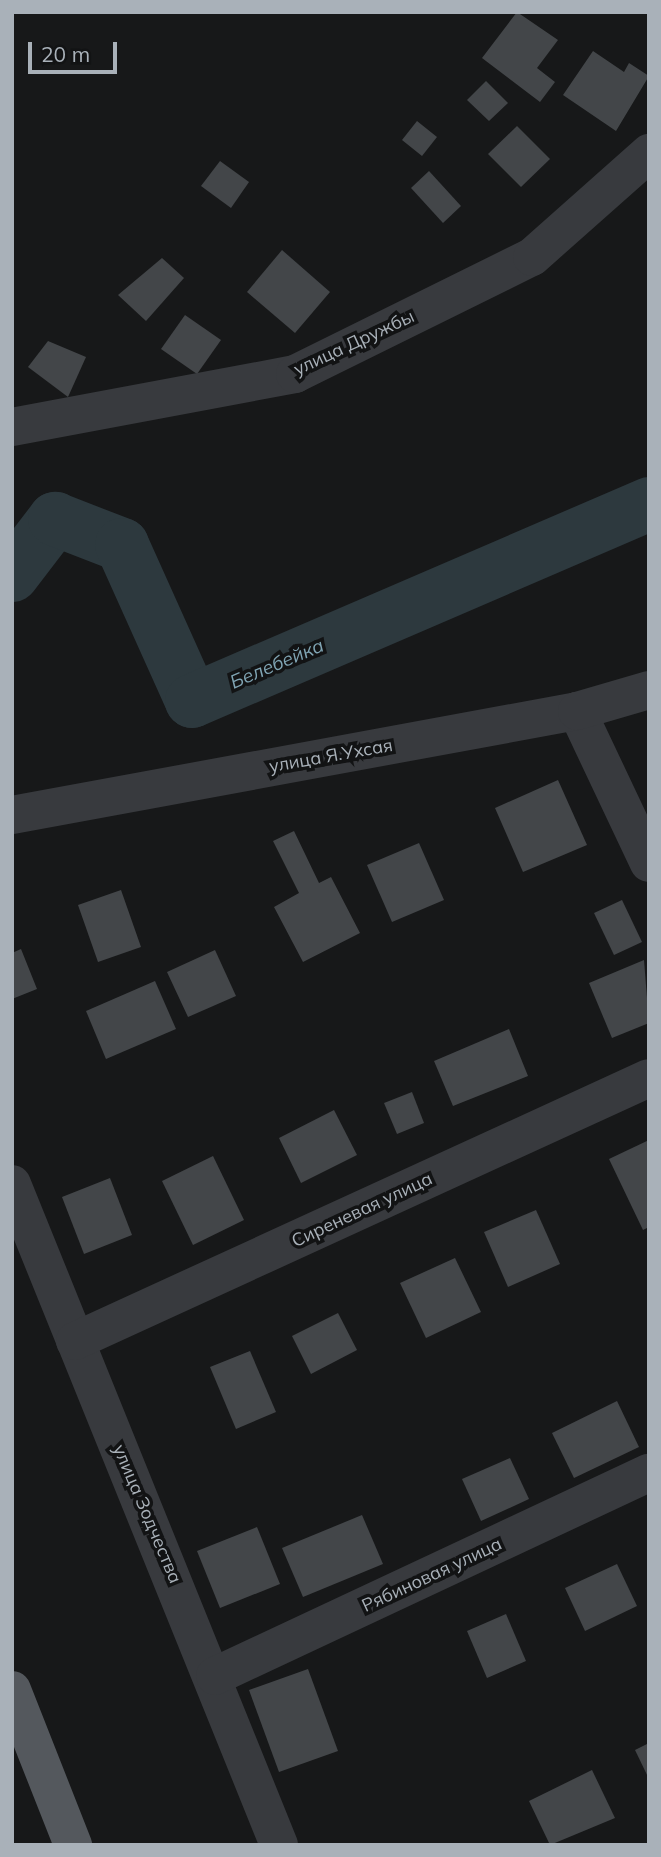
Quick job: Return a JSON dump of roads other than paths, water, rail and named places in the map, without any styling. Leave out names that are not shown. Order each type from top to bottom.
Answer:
[{"type":"main road","points":[[12,1690],[73,1845]]},
{"type":"street","name":"улица Дружбы","points":[[12,427],[295,374],[532,257],[649,152]]},
{"type":"street","name":"улица Я.Ухсая","points":[[12,816],[577,711],[649,690]]},
{"type":"street","points":[[577,711],[649,863]]},
{"type":"street","name":"Сиреневая улица","points":[[75,1342],[649,1078]]},
{"type":"street","name":"улица Зодчества","points":[[12,1184],[215,1676],[279,1845]]},
{"type":"street","name":"Рябиновая улица","points":[[215,1676],[649,1473]]},
{"type":"waterway","name":"Белебейка","points":[[12,575],[55,519],[122,545],[192,701],[649,504]]}]
